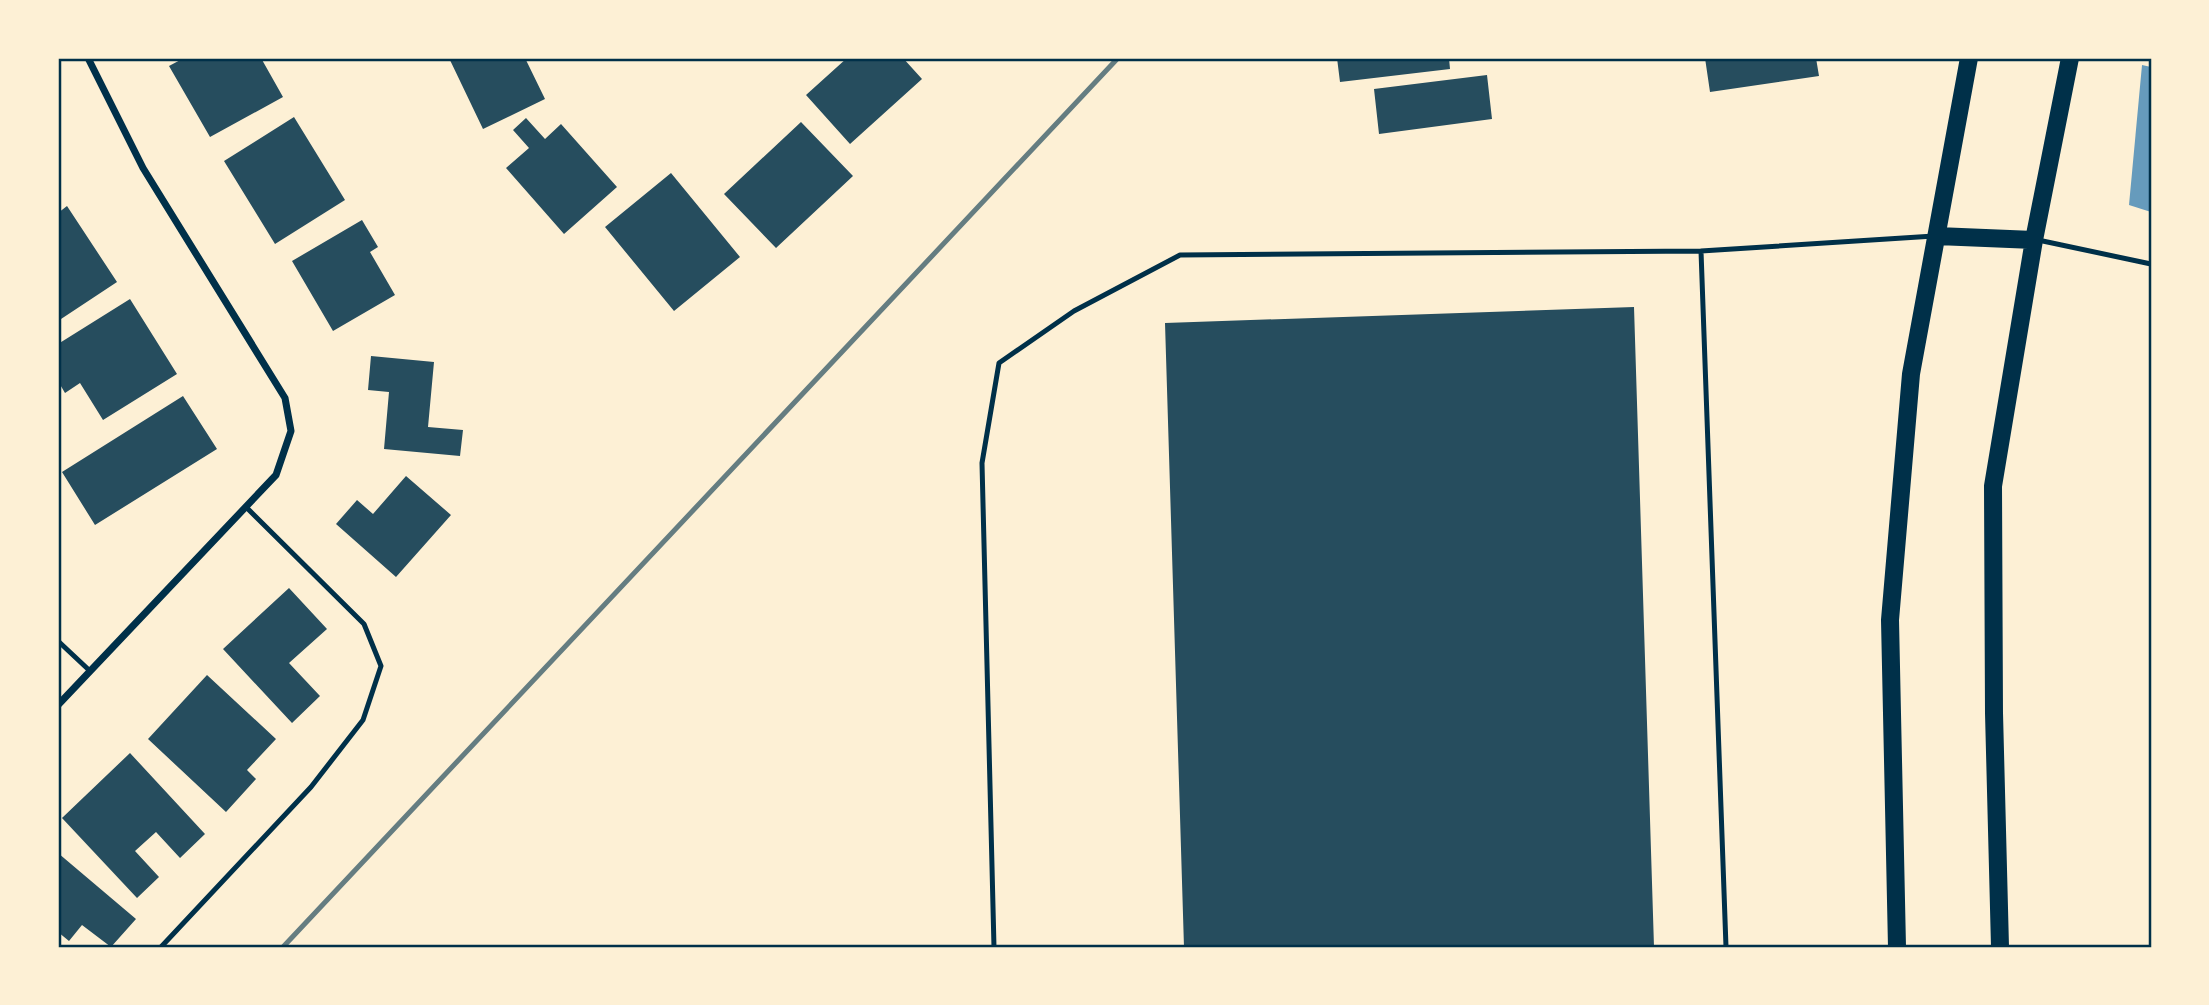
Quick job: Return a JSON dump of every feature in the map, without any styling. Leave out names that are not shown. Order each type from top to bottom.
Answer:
[{"type":"main road","points":[[1897,947],[1890,620],[1912,374],[1969,58]]},
{"type":"main road","points":[[2000,947],[1994,713],[1993,486],[2035,240],[2070,58]]},
{"type":"main road","points":[[1937,236],[2035,240]]},
{"type":"street","points":[[58,705],[276,475],[291,431],[285,398],[143,167],[88,58]]},
{"type":"lane","points":[[994,947],[982,463],[999,363],[1074,310],[1180,255],[1701,251],[1937,236]]},
{"type":"lane","points":[[2035,240],[2151,264]]},
{"type":"lane","points":[[1701,251],[1726,947]]},
{"type":"lane","points":[[161,947],[311,787],[363,720],[381,666],[364,624],[246,507]]},
{"type":"lane","points":[[58,641],[90,671]]},
{"type":"water","points":[[2142,65],[2151,67],[2151,212],[2129,205]]},
{"type":"building","points":[[184,58],[261,58],[283,97],[210,137],[169,66]]},
{"type":"building","points":[[449,58],[525,58],[545,99],[483,129]]},
{"type":"building","points":[[847,58],[903,58],[922,79],[850,144],[806,95]]},
{"type":"building","points":[[1337,58],[1449,58],[1450,69],[1340,82]]},
{"type":"building","points":[[1705,58],[1816,58],[1819,76],[1710,92]]},
{"type":"building","points":[[1487,75],[1492,119],[1379,134],[1374,89]]},
{"type":"building","points":[[294,117],[345,200],[275,244],[224,161]]},
{"type":"building","points":[[526,118],[545,139],[561,124],[617,187],[564,234],[506,168],[529,148],[513,130]]},
{"type":"building","points":[[801,122],[853,176],[776,248],[724,194]]},
{"type":"building","points":[[671,173],[740,257],[674,311],[605,227]]},
{"type":"building","points":[[67,206],[117,282],[58,321],[58,213]]},
{"type":"building","points":[[362,220],[378,247],[370,252],[395,295],[333,331],[292,261]]},
{"type":"building","points":[[130,299],[177,374],[103,420],[80,383],[65,393],[58,381],[58,344]]},
{"type":"building","points":[[1634,307],[1654,947],[1184,947],[1165,323]]},
{"type":"building","points":[[371,356],[434,362],[428,427],[463,430],[460,456],[384,449],[389,392],[368,390]]},
{"type":"building","points":[[183,396],[217,449],[95,525],[62,472]]},
{"type":"building","points":[[406,476],[451,515],[396,577],[336,524],[357,500],[373,514]]},
{"type":"building","points":[[289,588],[327,629],[289,663],[320,696],[292,723],[223,649]]},
{"type":"building","points":[[207,675],[276,739],[247,770],[256,779],[226,812],[148,739]]},
{"type":"building","points":[[130,753],[205,834],[180,858],[156,832],[135,851],[159,877],[137,898],[62,818]]},
{"type":"building","points":[[58,853],[136,919],[111,947],[82,925],[69,941],[58,932]]},
{"type":"railway","points":[[283,947],[1118,58]]}]
